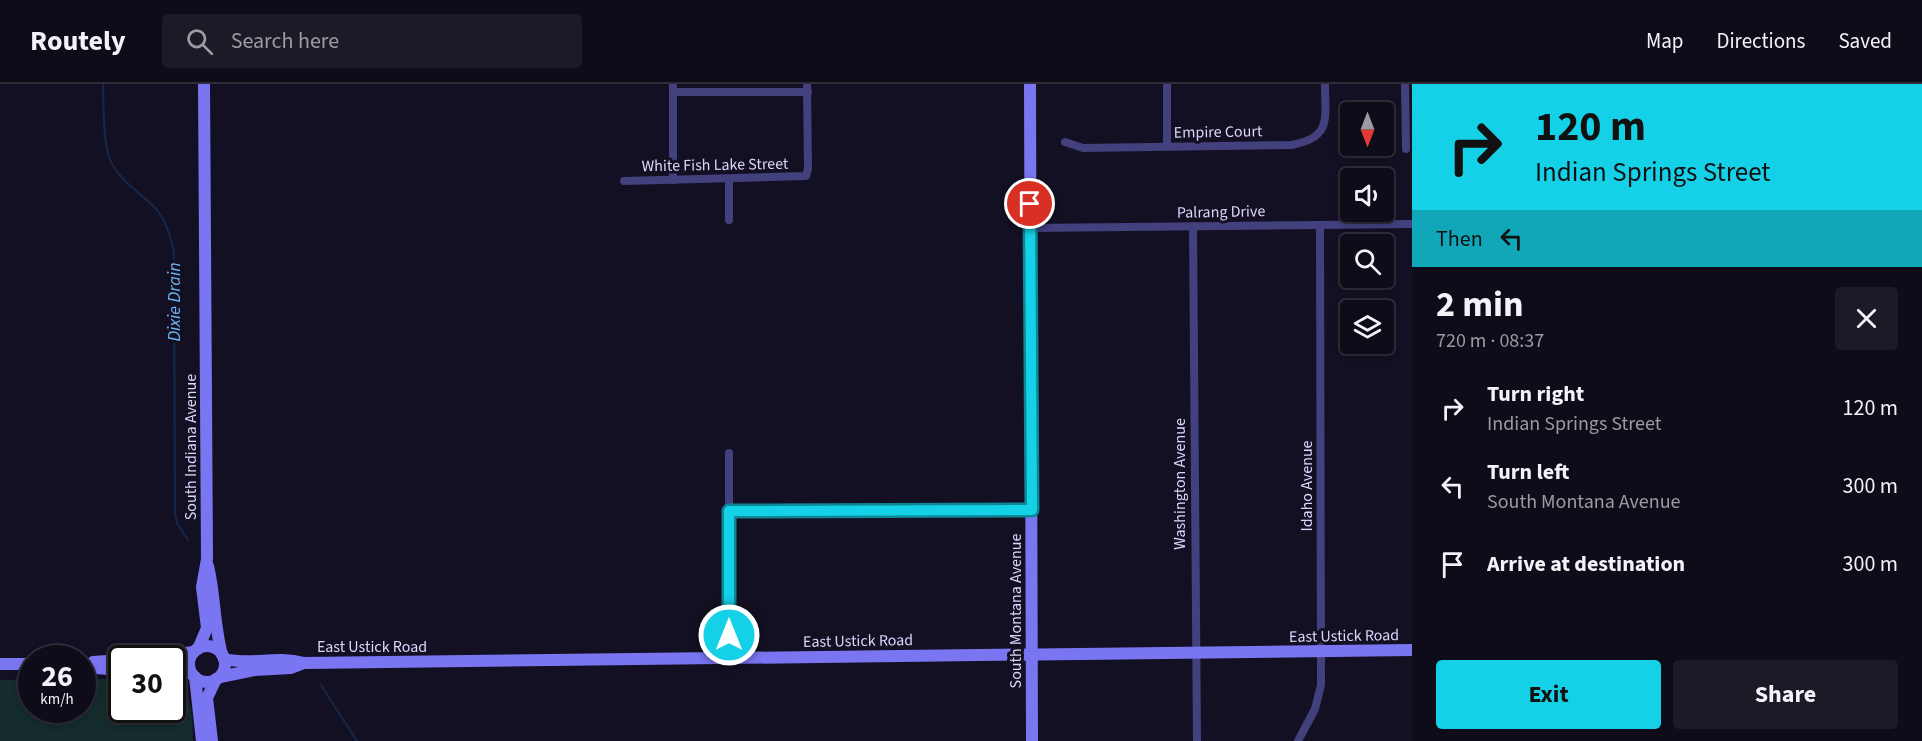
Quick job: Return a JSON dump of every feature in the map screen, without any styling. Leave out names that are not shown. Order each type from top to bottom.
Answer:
[{"type":"main road","name":"South Indiana Avenue","points":[[196,651],[207,628],[202,587],[207,559],[204,84]]},
{"type":"main road","name":"South Montana Avenue","points":[[1030,84],[1032,741]]},
{"type":"main road","name":"South Indiana Avenue","points":[[207,559],[213,584],[216,632],[223,657]]},
{"type":"main road","points":[[186,652],[212,647],[223,657],[225,669],[207,698],[212,741]]},
{"type":"main road","points":[[196,651],[190,660],[202,741]]},
{"type":"main road","name":"East Ustick Road","points":[[223,657],[243,664],[285,658],[304,663],[1412,651]]},
{"type":"main road","name":"East Ustick Road","points":[[218,678],[254,670],[291,668],[304,663]]},
{"type":"main road","points":[[0,664],[18,664]]},
{"type":"main road","points":[[186,672],[203,682],[218,678]]},
{"type":"street","points":[[1167,84],[1167,147]]},
{"type":"street","name":"Empire Court","points":[[1065,142],[1083,148],[1291,145],[1310,142],[1320,132],[1325,120],[1325,84]]},
{"type":"street","points":[[1405,84],[1408,117],[1406,149]]},
{"type":"street","points":[[674,180],[673,88],[808,88]]},
{"type":"street","name":"White Fish Lake Street","points":[[624,181],[806,176],[808,169],[808,88]]},
{"type":"street","points":[[729,179],[729,220]]},
{"type":"street","name":"Palrang Drive","points":[[1030,228],[1412,224]]},
{"type":"street","name":"Idaho Avenue","points":[[1298,741],[1315,709],[1322,685],[1320,225]]},
{"type":"street","name":"Washington Avenue","points":[[1193,226],[1197,741]]},
{"type":"street","points":[[729,453],[729,658]]},
{"type":"street","points":[[729,511],[1032,510]]},
{"type":"green space","points":[[96,679],[108,679],[108,723],[186,723],[186,691],[192,714],[193,741],[0,741],[0,680],[18,680],[18,723],[96,723]]},
{"type":"waterway","name":"Dixie Drain","points":[[103,84],[104,126],[109,158],[122,178],[159,213],[167,228],[174,251],[175,513],[177,523],[188,540]]},
{"type":"waterway","name":"Dixie Drain","points":[[321,685],[357,741]]},
{"type":"route","points":[[729,635],[729,511],[1032,510],[1030,204]]}]
